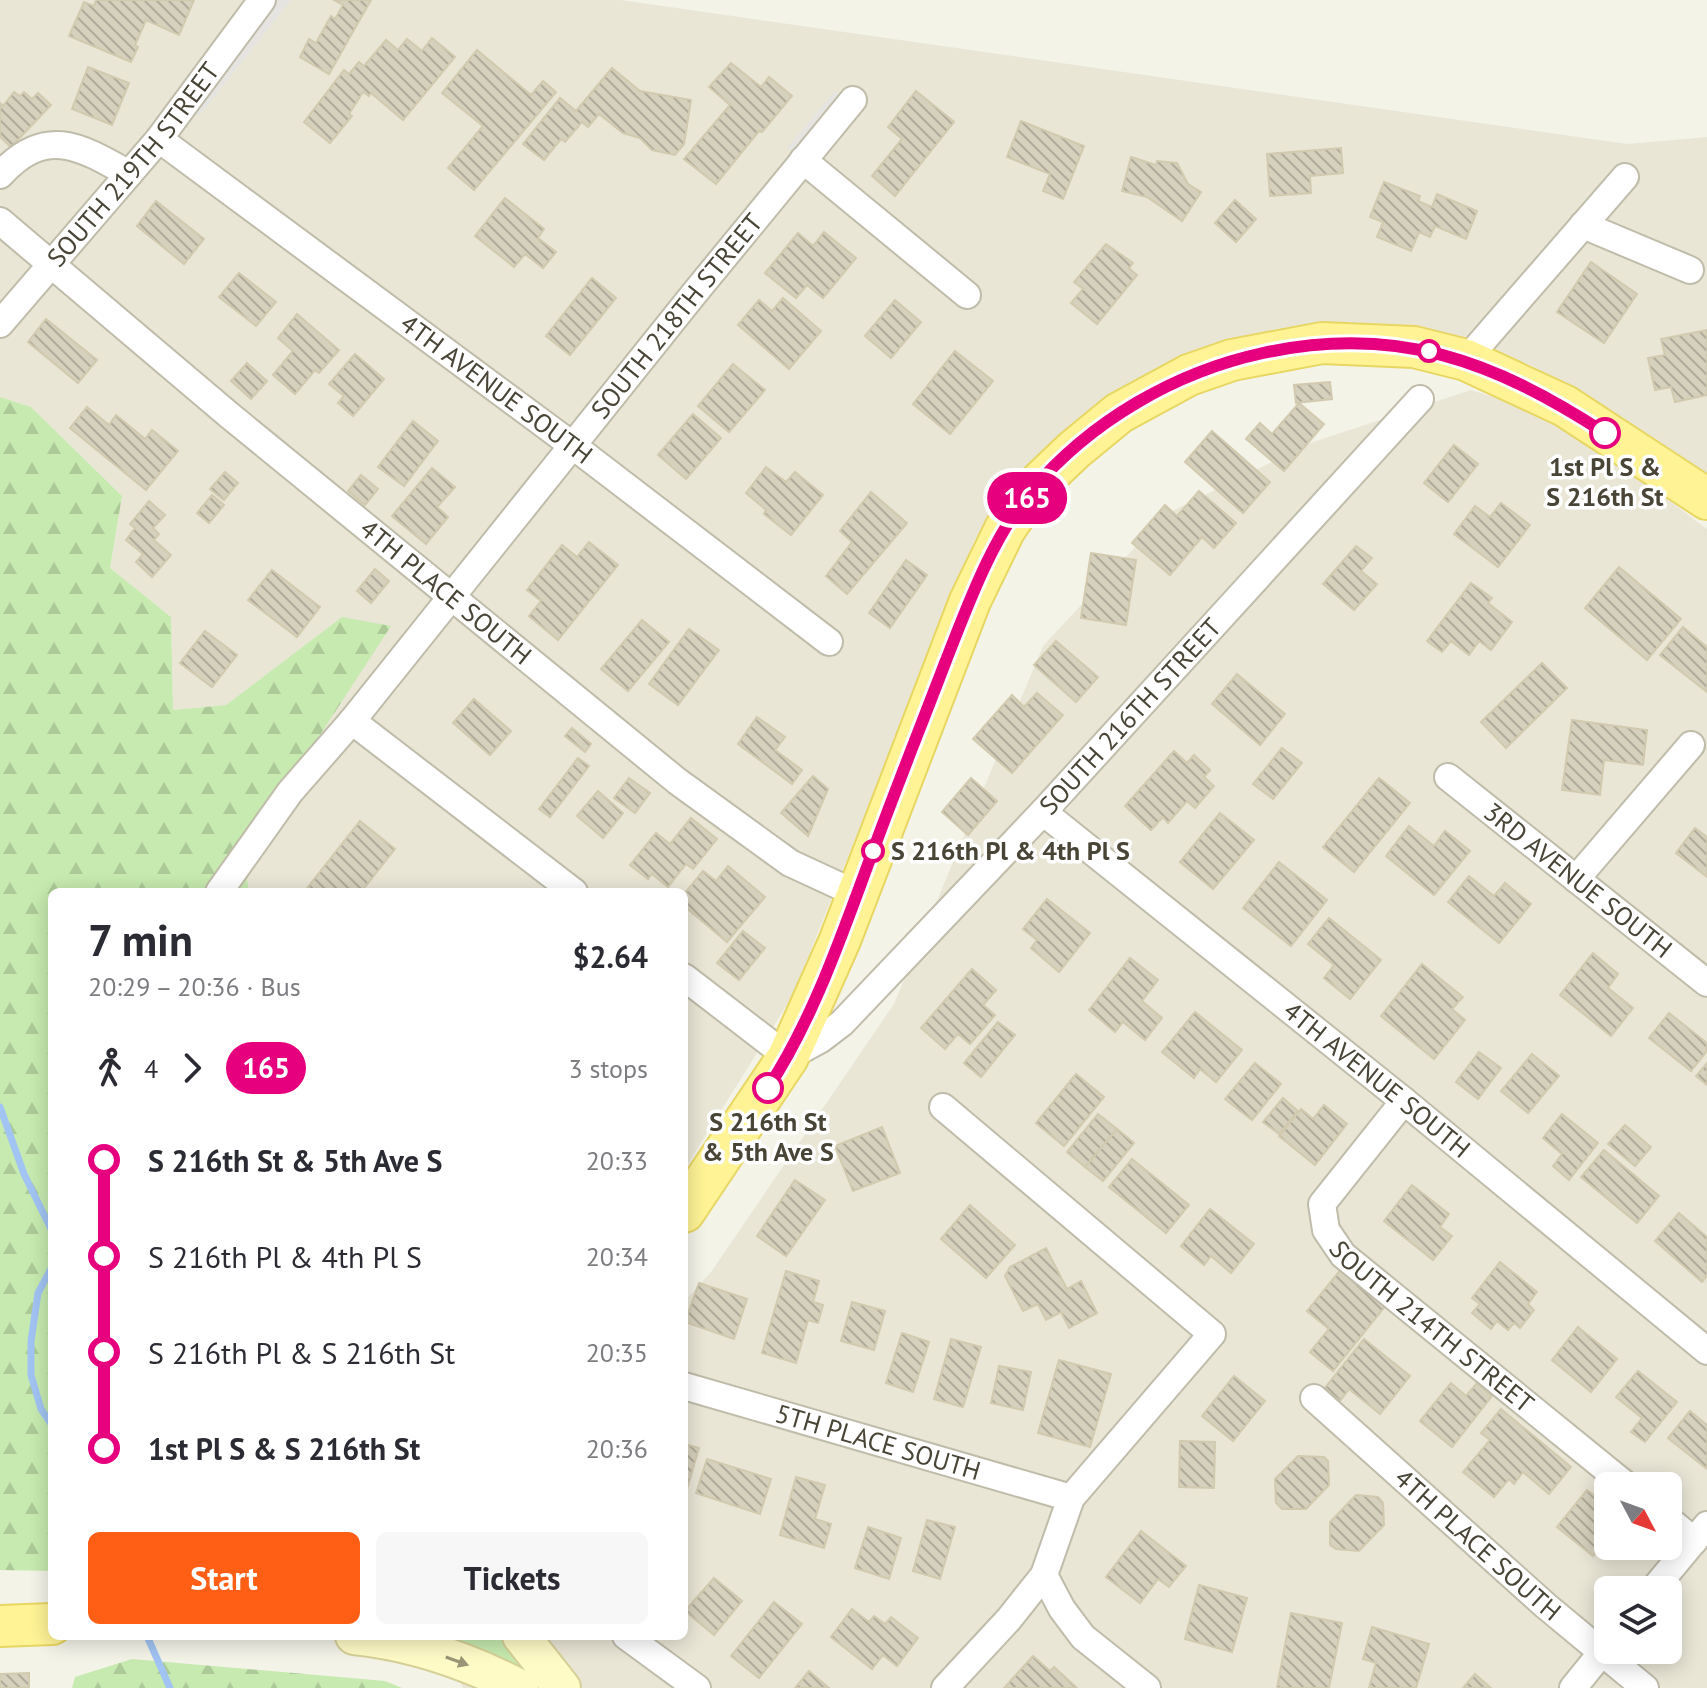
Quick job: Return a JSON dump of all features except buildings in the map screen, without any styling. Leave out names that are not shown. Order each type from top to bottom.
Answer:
[{"type":"main road","points":[[788,1057],[840,940],[977,586],[1005,529],[1032,490],[1119,413],[1189,375],[1232,360],[1322,343],[1414,347],[1466,360],[1565,406],[1707,499]]},
{"type":"main road","name":"SOUTH 216TH STREET","points":[[688,1206],[788,1057]]},
{"type":"main road","points":[[0,1626],[48,1624]]},
{"type":"main road","points":[[376,1640],[425,1649],[494,1674],[520,1688]]},
{"type":"main road","points":[[524,1640],[562,1688]]},
{"type":"street","name":"SOUTH 219TH STREET","points":[[0,324],[159,139],[262,0]]},
{"type":"street","name":"SOUTH 218TH STREET","points":[[222,888],[290,792],[352,721],[853,100]]},
{"type":"street","name":"4TH AVENUE SOUTH","points":[[159,139],[572,445],[829,642]]},
{"type":"street","points":[[0,175],[16,158],[37,146],[55,145],[91,152],[129,174]]},
{"type":"street","points":[[803,160],[967,295]]},
{"type":"street","points":[[1466,360],[1625,177]]},
{"type":"street","name":"4TH PLACE SOUTH","points":[[0,221],[677,781],[790,863],[857,894]]},
{"type":"street","points":[[1583,225],[1690,270]]},
{"type":"street","name":"SOUTH 216TH STREET","points":[[788,1057],[842,1023],[1043,812],[1420,399]]},
{"type":"street","points":[[352,721],[569,888]]},
{"type":"street","points":[[1576,879],[1691,745]]},
{"type":"street","name":"3RD AVENUE SOUTH","points":[[1448,777],[1707,983]]},
{"type":"street","name":"4TH AVENUE SOUTH","points":[[1043,812],[1404,1101],[1707,1351]]},
{"type":"street","points":[[688,980],[788,1057]]},
{"type":"street","name":"SOUTH 214TH STREET","points":[[1404,1101],[1322,1204],[1326,1230],[1343,1255],[1610,1472]]},
{"type":"street","points":[[943,1107],[1212,1334],[1071,1498],[1044,1575],[1009,1619],[945,1688]]},
{"type":"street","name":"5TH PLACE SOUTH","points":[[688,1387],[1071,1498]]},
{"type":"street","name":"4TH PLACE SOUTH","points":[[1314,1398],[1594,1640]]},
{"type":"street","points":[[1665,1576],[1700,1533]]},
{"type":"street","points":[[1044,1575],[1062,1609],[1083,1637],[1147,1688]]},
{"type":"street","points":[[631,1640],[697,1688]]},
{"type":"street","points":[[1573,1688],[1594,1662]]},
{"type":"street","name":"4TH PLACE SOUTH","points":[[1620,1664],[1645,1688]]},
{"type":"shaded area","points":[[0,0],[621,0],[1627,144],[1707,137],[1707,476],[1533,366],[1466,342],[1117,392],[1087,412],[1032,460],[1010,485],[974,541],[793,995],[688,1164],[688,888],[248,888],[243,853],[342,617],[226,705],[173,710],[171,617],[110,568],[122,496],[31,407],[0,397]]},
{"type":"shaded area","points":[[270,0],[291,0],[199,116],[186,106]]},
{"type":"shaded area","points":[[835,91],[848,102],[799,158],[787,148]]},
{"type":"shaded area","points":[[1471,390],[1555,416],[1707,529],[1707,1688],[463,1688],[440,1640],[688,1640],[688,1298],[711,1272],[894,1004],[1043,646],[1166,514],[1313,442]]},
{"type":"green space","points":[[0,397],[31,407],[122,496],[110,568],[171,617],[173,710],[226,705],[342,617],[391,626],[243,853],[248,888],[48,888],[48,1571],[0,1570]]},
{"type":"green space","points":[[429,1640],[502,1640],[548,1688],[540,1688],[522,1677]]},
{"type":"green space","points":[[132,1659],[385,1681],[402,1688],[72,1688],[75,1677]]},
{"type":"waterway","points":[[0,1107],[24,1174],[48,1223]]},
{"type":"waterway","points":[[48,1274],[38,1293],[31,1341],[31,1375],[41,1409],[48,1419]]},
{"type":"waterway","points":[[149,1640],[170,1688]]},
{"type":"bus line","name":"165","points":[[768,1088],[788,1057],[840,940],[970,601],[1005,529],[1032,490],[1119,413],[1189,375],[1232,360],[1322,343],[1371,345],[1414,347],[1466,360],[1565,406],[1605,433]]},
{"type":"place","name":"1st Pl S & S 216th St","points":[[1605,433]]},
{"type":"place","name":"S 216th Pl & 4th Pl S","points":[[873,851]]},
{"type":"place","name":"S 216th St & 5th Ave S","points":[[768,1088]]}]
